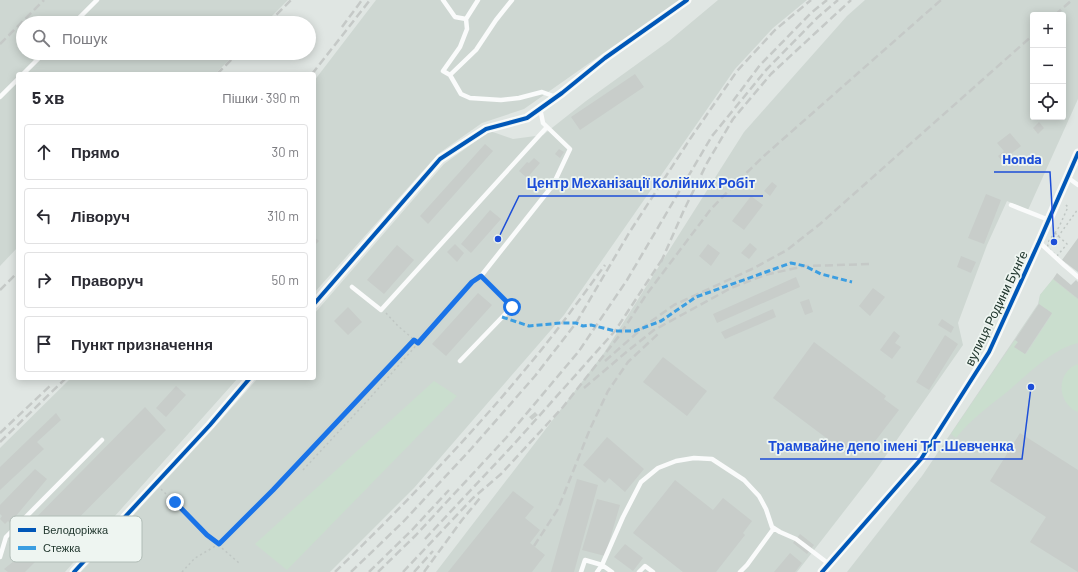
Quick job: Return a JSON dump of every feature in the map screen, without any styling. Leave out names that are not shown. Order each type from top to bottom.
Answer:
[{"type":"street","points":[[316,302],[440,159],[486,129],[527,118],[606,58],[687,0]]},
{"type":"street","name":"вулиця Родини Бунґе","points":[[822,572],[921,459],[989,352],[1067,177],[1077,158]]},
{"type":"street","points":[[126,516],[210,425],[248,380]]},
{"type":"street","points":[[74,572],[83,562]]},
{"type":"lane","points":[[81,16],[97,0]]},
{"type":"lane","points":[[443,0],[452,10],[455,17],[466,19]]},
{"type":"lane","points":[[478,0],[466,19],[468,29],[460,47],[443,71],[450,75],[461,94],[470,98],[501,100],[519,98],[542,92],[556,97]]},
{"type":"lane","points":[[450,75],[476,50],[496,20],[512,0]]},
{"type":"lane","points":[[25,72],[37,60]]},
{"type":"lane","points":[[0,97],[16,81]]},
{"type":"lane","points":[[460,361],[512,307],[481,276],[553,185],[570,149],[543,123],[540,108]]},
{"type":"lane","points":[[352,287],[381,310],[547,127]]},
{"type":"lane","points":[[1067,177],[1078,185]]},
{"type":"lane","points":[[1011,205],[1048,220]]},
{"type":"lane","points":[[1039,242],[1078,277]]},
{"type":"lane","points":[[27,516],[102,440]]},
{"type":"lane","points":[[597,572],[641,482],[658,468],[676,461],[694,458],[712,459],[744,480],[759,496],[766,509],[772,527],[780,532],[796,538],[829,564]]},
{"type":"lane","points":[[740,572],[747,565],[774,528]]},
{"type":"lane","points":[[0,557],[6,537],[10,533]]},
{"type":"lane","points":[[582,572],[585,560],[602,564],[612,572]]},
{"type":"lane","points":[[639,572],[645,566],[653,572]]},
{"type":"path","points":[[1055,233],[1067,244],[1057,256],[1049,249],[1047,242],[1060,227],[1068,208],[1064,203]]},
{"type":"path","points":[[1049,249],[1060,236],[1078,209]]},
{"type":"path","points":[[304,470],[472,282],[481,276]]},
{"type":"path","points":[[381,310],[390,315],[398,326],[418,343]]},
{"type":"path","points":[[182,572],[195,558],[219,544],[273,490],[414,340]]},
{"type":"path","points":[[156,484],[207,535],[239,563]]},
{"type":"shaded area","points":[[0,0],[288,0],[272,16],[16,16],[16,60],[229,60],[217,72],[16,72],[16,249],[0,266]]},
{"type":"shaded area","points":[[376,0],[679,0],[524,109],[482,123],[438,154],[316,291],[316,78]]},
{"type":"shaded area","points":[[718,0],[807,0],[773,28],[735,69],[564,315],[414,488],[330,572],[81,572],[90,562],[142,562],[142,516],[133,516],[256,380],[316,380],[316,312],[444,164],[490,131],[513,139],[543,135],[586,101],[669,41]]},
{"type":"shaded area","points":[[865,0],[1078,0],[1078,99],[1028,210],[1007,201],[987,245],[958,323],[963,345],[873,474],[797,572],[436,572],[604,353],[744,132],[847,16]]},
{"type":"shaded area","points":[[1053,279],[1078,299],[1078,572],[847,572],[922,476],[1038,304],[1040,295]]},
{"type":"shaded area","points":[[69,380],[236,380],[115,516],[10,516],[10,562],[74,562],[65,572],[0,572],[0,448]]},
{"type":"green space","points":[[1053,279],[1078,299],[1078,343],[1068,346],[1040,363],[967,425],[956,438],[951,434],[1015,340],[1018,342],[1015,347],[1026,354],[1052,314],[1039,304],[1040,295]]},
{"type":"green space","points":[[1078,364],[1078,412],[1066,402],[1063,396],[1062,383],[1067,371]]},
{"type":"green space","points":[[434,381],[457,396],[287,570],[255,544]]},
{"type":"building","points":[[635,74],[644,87],[580,130],[571,117]]},
{"type":"building","points":[[1039,122],[1044,128],[1038,134],[1033,128]]},
{"type":"building","points":[[1010,133],[1021,146],[1002,161],[998,156],[1004,151],[997,143]]},
{"type":"building","points":[[485,144],[493,151],[428,224],[420,216]]},
{"type":"building","points":[[559,149],[564,152],[560,158],[555,154]]},
{"type":"building","points":[[534,158],[540,163],[527,178],[519,171],[527,162],[529,163]]},
{"type":"building","points":[[772,182],[777,186],[770,196],[764,191]]},
{"type":"building","points":[[986,194],[1001,200],[984,244],[968,238]]},
{"type":"building","points":[[751,196],[763,205],[744,230],[732,221]]},
{"type":"building","points":[[490,210],[501,219],[471,253],[461,244]]},
{"type":"building","points":[[1078,238],[1078,272],[1062,260]]},
{"type":"building","points":[[750,243],[757,249],[749,259],[741,253]]},
{"type":"building","points":[[455,244],[464,253],[457,262],[447,252]]},
{"type":"building","points":[[708,244],[720,253],[711,266],[699,256]]},
{"type":"building","points":[[397,245],[414,260],[384,294],[367,280]]},
{"type":"building","points":[[961,256],[976,262],[971,273],[957,267]]},
{"type":"building","points":[[1057,273],[1071,285],[1076,280],[1078,282],[1078,299],[1053,279]]},
{"type":"building","points":[[796,277],[800,287],[717,323],[713,314]]},
{"type":"building","points":[[873,288],[885,297],[870,316],[859,306]]},
{"type":"building","points":[[478,293],[492,305],[446,356],[432,344]]},
{"type":"building","points":[[809,299],[813,312],[805,315],[800,302]]},
{"type":"building","points":[[1039,304],[1052,313],[1025,354],[1014,347],[1018,342],[1015,340]]},
{"type":"building","points":[[348,307],[362,322],[348,335],[334,321]]},
{"type":"building","points":[[773,309],[776,317],[725,339],[721,332]]},
{"type":"building","points":[[942,319],[954,327],[951,333],[938,325]]},
{"type":"building","points":[[894,331],[900,336],[895,343],[901,347],[892,359],[880,350]]},
{"type":"building","points":[[945,335],[958,344],[929,390],[916,382]]},
{"type":"building","points":[[814,342],[886,396],[884,399],[899,410],[866,453],[852,442],[845,452],[773,398]]},
{"type":"building","points":[[663,357],[707,391],[687,416],[643,382]]},
{"type":"building","points":[[176,386],[186,395],[166,417],[156,408]]},
{"type":"building","points":[[145,407],[166,430],[81,516],[38,516]]},
{"type":"building","points":[[535,412],[538,415],[532,420],[529,417]]},
{"type":"building","points":[[56,413],[61,420],[37,442],[44,449],[0,490],[0,467]]},
{"type":"building","points":[[1020,433],[1078,470],[1078,572],[1030,542],[1046,517],[990,481]]},
{"type":"building","points":[[607,437],[644,469],[625,492],[609,478],[605,483],[583,465]]},
{"type":"building","points":[[35,469],[47,479],[16,516],[10,516],[10,523],[8,521],[5,524],[0,519],[2,516],[0,514],[0,505]]},
{"type":"building","points":[[577,479],[598,485],[574,572],[551,572]]},
{"type":"building","points":[[675,480],[713,510],[723,498],[752,521],[743,533],[745,535],[716,572],[683,572],[633,533]]},
{"type":"building","points":[[513,491],[534,507],[525,518],[540,530],[530,543],[545,555],[532,572],[448,572]]},
{"type":"building","points":[[597,499],[620,505],[605,556],[582,550]]},
{"type":"building","points":[[800,534],[814,545],[807,554],[793,543]]},
{"type":"building","points":[[625,544],[643,558],[633,571],[614,557]]},
{"type":"building","points":[[790,553],[802,563],[795,572],[774,572]]},
{"type":"building","points":[[13,562],[35,562],[25,572],[8,572],[4,569]]},
{"type":"railway","points":[[28,16],[44,0]]},
{"type":"railway","points":[[275,16],[291,0]]},
{"type":"railway","points":[[342,27],[362,0]]},
{"type":"railway","points":[[314,72],[370,0]]},
{"type":"railway","points":[[351,572],[403,522],[471,449],[535,376],[576,323],[629,233],[690,139],[737,71],[775,30],[811,0]]},
{"type":"railway","points":[[733,101],[760,65],[811,13],[827,0]]},
{"type":"railway","points":[[378,572],[416,535],[506,438],[579,351],[627,280],[712,136],[766,70],[817,18],[838,0]]},
{"type":"railway","points":[[661,262],[707,163],[733,119],[771,74],[851,0]]},
{"type":"railway","points":[[403,572],[473,498],[501,474],[563,407],[619,336],[646,295],[711,209],[765,155],[941,0]]},
{"type":"railway","points":[[1058,12],[1072,0]]},
{"type":"railway","points":[[0,44],[16,28]]},
{"type":"railway","points":[[605,361],[646,325],[674,305],[752,269],[787,250],[820,224],[1030,38]]},
{"type":"railway","points":[[219,72],[231,60]]},
{"type":"railway","points":[[425,539],[514,444],[615,331],[663,258]]},
{"type":"railway","points":[[584,388],[654,330],[731,288],[765,275],[805,266],[871,264]]},
{"type":"railway","points":[[335,572],[410,498],[482,420],[548,342],[605,265]]},
{"type":"railway","points":[[0,290],[16,274]]},
{"type":"railway","points":[[534,546],[558,509],[590,429],[608,391],[628,362],[660,332]]},
{"type":"railway","points":[[0,442],[64,380]]},
{"type":"railway","points":[[0,433],[52,384]]},
{"type":"railway","points":[[369,572],[412,530],[449,490]]},
{"type":"railway","points":[[424,572],[480,498]]},
{"type":"railway","points":[[414,572],[433,551]]},
{"type":"marked path","points":[[502,317],[529,326],[576,323],[583,326],[591,325],[615,331],[635,331],[661,321],[696,297],[791,263],[805,266],[821,274],[852,282]]},
{"type":"cycle path","points":[[316,302],[440,159],[486,129],[527,118],[562,93],[605,58],[687,0]]},
{"type":"cycle path","points":[[822,572],[921,459],[989,352],[1078,153]]},
{"type":"cycle path","points":[[126,516],[210,425],[248,380]]},
{"type":"cycle path","points":[[74,572],[83,562]]},
{"type":"place","name":"Центр Механізації Колійних Робіт","points":[[498,239]]},
{"type":"place","name":"Honda","points":[[1054,242]]},
{"type":"place","name":"Трамвайне депо імені Т.Г.Шевченка","points":[[1031,387]]},
{"type":"route","points":[[175,502],[207,535],[219,544],[273,490],[414,340],[418,343],[472,282],[481,276],[512,307]]}]
